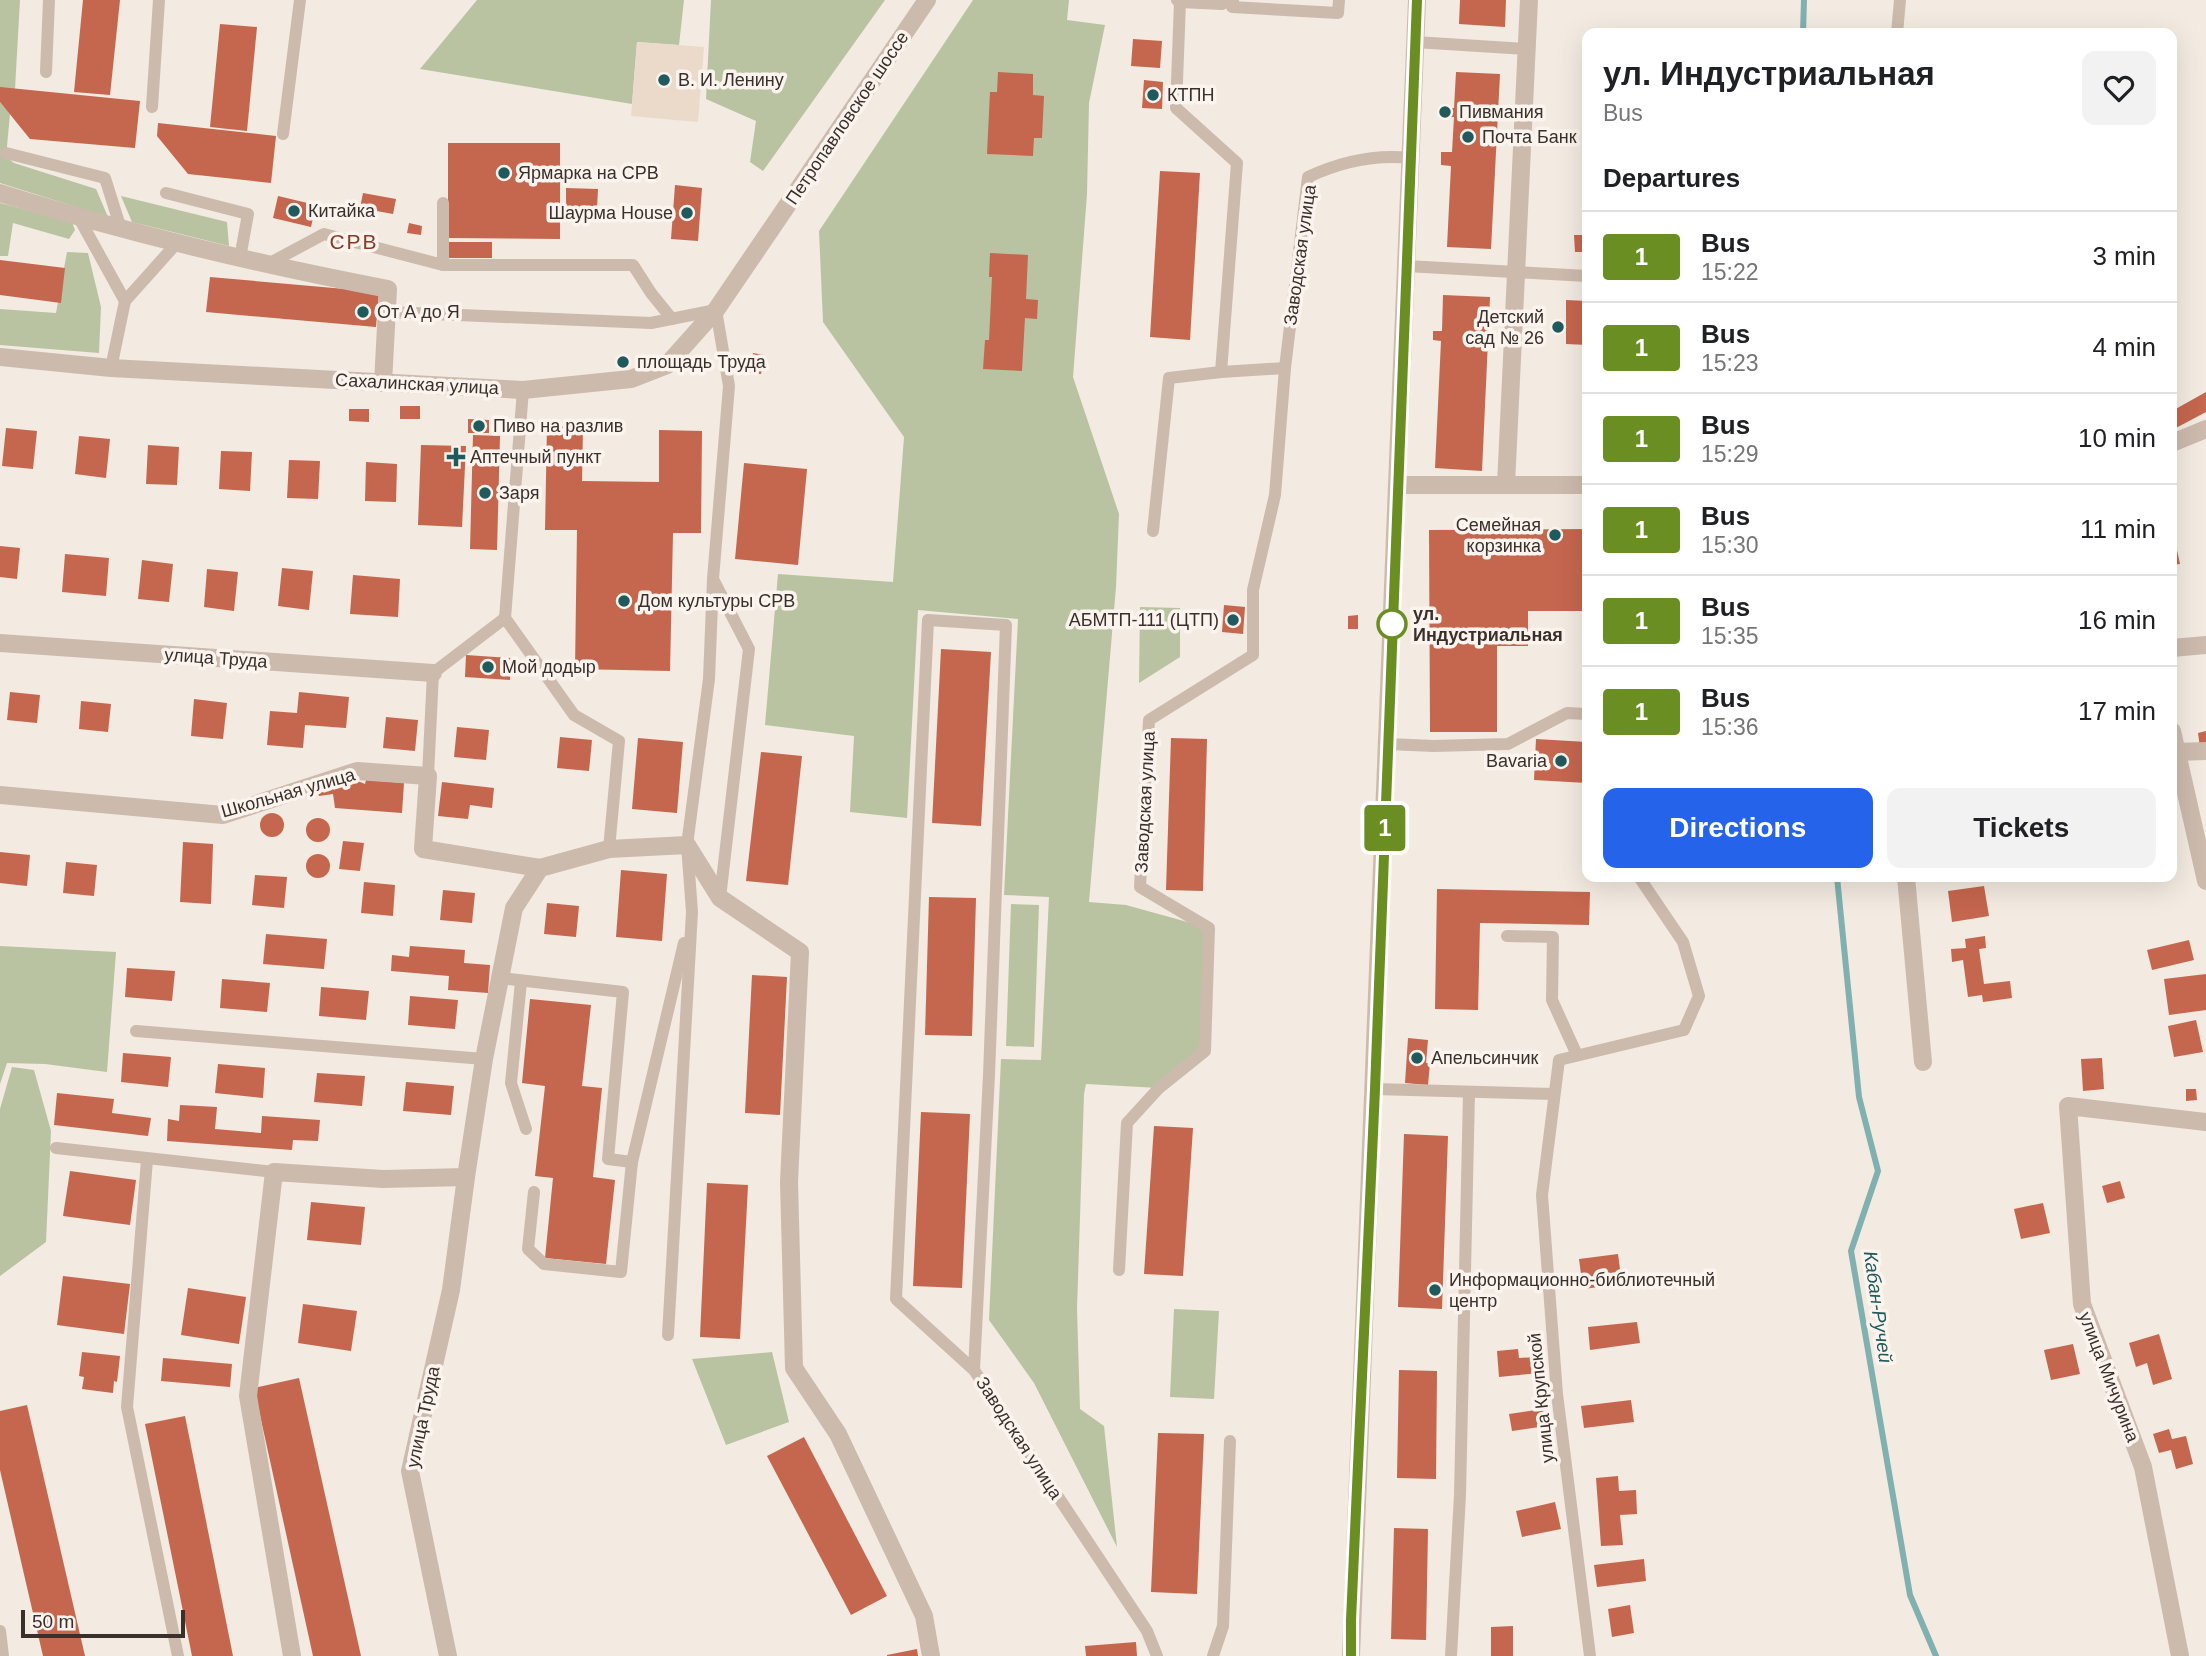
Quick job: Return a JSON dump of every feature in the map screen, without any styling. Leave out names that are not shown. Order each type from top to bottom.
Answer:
[{"type":"street","name":"Петропавловское шоссе","points":[[767,235],[927,0]]},
{"type":"street","points":[[1351,1656],[1417,0]]},
{"type":"street","points":[[1506,485],[1529,0]]},
{"type":"street","points":[[0,193],[176,244],[388,289],[383,383]]},
{"type":"street","name":"Сахалинская улица","points":[[0,357],[111,368],[523,390],[631,379],[667,365],[716,310],[767,235]]},
{"type":"street","points":[[2177,441],[2206,429]]},
{"type":"street","points":[[1396,485],[1582,485]]},
{"type":"street","name":"улица Труда","points":[[0,643],[433,673]]},
{"type":"street","points":[[2177,648],[2206,645]]},
{"type":"street","points":[[2177,752],[2206,751]]},
{"type":"street","points":[[2177,756],[2206,881]]},
{"type":"street","name":"Школьная улица","points":[[0,794],[223,815],[357,771],[428,776]]},
{"type":"street","points":[[428,776],[423,849],[540,868],[609,849],[687,845],[720,898],[800,952],[789,1182],[794,1368],[844,1446],[924,1616],[931,1656]]},
{"type":"street","points":[[292,1656],[248,1396],[274,1172],[383,1179],[467,1177],[484,1059],[514,908],[540,868]]},
{"type":"street","points":[[1906,882],[1923,1062]]},
{"type":"street","name":"улица Мичурина","points":[[2180,1656],[2143,1467],[2082,1304],[2068,1106],[2206,1122]]},
{"type":"street","name":"улица Труда","points":[[449,1656],[410,1471],[451,1290],[467,1177]]},
{"type":"lane","points":[[46,72],[49,0]]},
{"type":"lane","points":[[152,107],[159,0]]},
{"type":"lane","points":[[283,134],[300,0]]},
{"type":"lane","points":[[1221,372],[1237,163],[1176,108],[1178,1],[1227,2],[1232,7],[1338,13],[1339,0]]},
{"type":"lane","points":[[1897,28],[1900,0]]},
{"type":"lane","points":[[1415,42],[1526,49]]},
{"type":"lane","points":[[6,153],[105,178],[121,229]]},
{"type":"lane","name":"Заводская улица","points":[[1119,1270],[1127,1123],[1159,1088],[1205,1051],[1209,928],[1140,887],[1149,720],[1253,655],[1253,590],[1275,495],[1285,368],[1308,177],[1332,166],[1377,157],[1389,155],[1411,158]]},
{"type":"lane","points":[[166,192],[248,214],[240,258]]},
{"type":"lane","points":[[443,203],[443,265]]},
{"type":"lane","points":[[79,218],[125,301]]},
{"type":"lane","points":[[268,264],[324,234],[443,265],[633,264],[672,319]]},
{"type":"lane","points":[[111,368],[125,301],[176,244]]},
{"type":"lane","points":[[1406,266],[1582,275]]},
{"type":"lane","points":[[387,312],[651,323],[716,310],[729,386],[713,579],[709,678],[687,845],[692,912],[668,1335]]},
{"type":"lane","points":[[1153,531],[1169,378],[1285,368]]},
{"type":"lane","points":[[523,390],[505,618],[574,715],[619,741],[609,849]]},
{"type":"lane","points":[[713,579],[749,649],[720,898]]},
{"type":"lane","points":[[428,776],[433,673],[505,618]]},
{"type":"lane","name":"Заводская улица","points":[[974,1370],[989,1075],[1006,625],[928,620],[896,1299],[974,1370],[1147,1631],[1157,1656]]},
{"type":"lane","points":[[1388,744],[1508,744],[1567,713],[1582,714]]},
{"type":"lane","points":[[1507,936],[1553,937],[1552,1000],[1577,1055],[1684,1030],[1699,996],[1683,943],[1642,882]]},
{"type":"lane","points":[[534,1192],[528,1249],[544,1264],[621,1272],[632,1162],[692,912]]},
{"type":"lane","points":[[500,978],[623,992],[608,1159],[632,1162]]},
{"type":"lane","points":[[521,982],[511,1083],[526,1129]]},
{"type":"lane","points":[[136,1031],[484,1059]]},
{"type":"lane","name":"улица Крупской","points":[[1577,1055],[1559,1060],[1542,1195],[1556,1394],[1590,1656]]},
{"type":"lane","points":[[1375,1089],[1554,1094]]},
{"type":"lane","points":[[1451,1656],[1460,1495],[1469,1093]]},
{"type":"lane","points":[[56,1148],[274,1172]]},
{"type":"lane","points":[[147,1160],[127,1407],[178,1656]]},
{"type":"lane","points":[[1213,1656],[1223,1626],[1230,1441]]},
{"type":"lane","points":[[0,1631],[3,1656]]},
{"type":"lane","name":"Заводская улица","points":[[1147,1631],[1150,1656]]},
{"type":"green space","points":[[0,0],[20,0],[15,89],[0,90]]},
{"type":"green space","points":[[477,0],[684,0],[679,45],[637,42],[632,104],[420,69]]},
{"type":"green space","points":[[711,0],[885,0],[763,171],[750,162],[756,121],[706,99]]},
{"type":"green space","points":[[973,0],[1069,0],[1067,20],[1105,25],[1089,103],[1087,194],[1073,377],[1119,514],[1116,587],[1089,902],[1126,905],[1209,928],[1205,1051],[1159,1088],[1086,1084],[1084,1094],[1077,1309],[1080,1409],[1104,1426],[1117,1547],[1034,1383],[989,1320],[1001,1059],[1041,1060],[1049,897],[1004,895],[1018,619],[918,610],[907,818],[850,812],[854,736],[765,725],[778,574],[893,582],[904,437],[823,322],[819,231]]},
{"type":"green space","points":[[0,102],[10,114],[6,157],[14,163],[96,189],[108,217],[0,183]]},
{"type":"green space","points":[[121,196],[227,222],[229,246],[132,222]]},
{"type":"green space","points":[[0,203],[72,222],[75,230],[69,239],[13,223],[8,256],[0,256]]},
{"type":"green space","points":[[67,252],[88,253],[101,307],[99,353],[0,345],[0,309],[56,313]]},
{"type":"green space","points":[[1140,607],[1180,608],[1180,657],[1139,683]]},
{"type":"green space","points":[[1011,904],[1039,905],[1034,1047],[1006,1046]]},
{"type":"green space","points":[[0,946],[116,952],[107,1072],[45,1064],[7,1063],[0,1084]]},
{"type":"green space","points":[[12,1067],[34,1070],[51,1131],[46,1242],[0,1276],[0,1109]]},
{"type":"green space","points":[[1174,1309],[1219,1311],[1214,1399],[1170,1397]]},
{"type":"green space","points":[[772,1352],[789,1422],[726,1445],[692,1359]]},
{"type":"shaded area","points":[[637,42],[704,47],[698,122],[631,116]]},
{"type":"building","points":[[83,0],[120,0],[110,95],[74,92]]},
{"type":"building","points":[[1460,0],[1506,0],[1505,27],[1459,24]]},
{"type":"building","points":[[220,24],[257,27],[247,131],[210,127]]},
{"type":"building","points":[[1133,39],[1162,41],[1160,68],[1131,66]]},
{"type":"building","points":[[998,72],[1033,74],[1033,95],[1044,96],[1042,138],[1034,138],[1033,156],[987,154],[990,92],[997,92]]},
{"type":"building","points":[[1456,72],[1500,74],[1491,249],[1447,247],[1451,166],[1441,165],[1441,152],[1452,152],[1454,117],[1445,117],[1446,108],[1454,108]]},
{"type":"building","points":[[661,75],[669,78],[666,86],[658,83]]},
{"type":"building","name":"КТПН","points":[[1144,80],[1163,82],[1162,109],[1142,108]]},
{"type":"building","points":[[0,87],[140,101],[135,148],[30,139],[0,102]]},
{"type":"building","points":[[158,123],[276,136],[271,183],[188,174],[157,136]]},
{"type":"building","name":"Ярмарка на СРВ","points":[[448,143],[560,143],[560,239],[448,238]]},
{"type":"building","points":[[1160,171],[1200,173],[1190,340],[1150,337]]},
{"type":"building","name":"Шаурма House","points":[[675,185],[702,188],[698,241],[671,239]]},
{"type":"building","points":[[566,188],[598,189],[597,209],[566,208]]},
{"type":"building","points":[[363,193],[396,199],[393,214],[360,208]]},
{"type":"building","name":"Китайка","points":[[278,196],[316,205],[311,227],[273,218]]},
{"type":"building","points":[[409,223],[422,226],[421,235],[407,233]]},
{"type":"building","points":[[1574,235],[1582,235],[1582,252],[1575,252]]},
{"type":"building","points":[[448,242],[492,242],[492,258],[448,258]]},
{"type":"building","points":[[990,253],[1028,255],[1026,299],[1038,300],[1037,319],[1025,318],[1022,371],[983,369],[985,340],[989,340],[992,277],[989,277]]},
{"type":"building","points":[[0,260],[65,268],[61,303],[0,295]]},
{"type":"building","points":[[210,277],[379,292],[376,327],[206,312]]},
{"type":"building","points":[[1443,295],[1490,297],[1482,471],[1435,468],[1441,341],[1433,340],[1433,331],[1442,331]]},
{"type":"building","points":[[1566,300],[1582,301],[1582,345],[1566,344]]},
{"type":"building","points":[[753,353],[764,355],[761,374],[750,373]]},
{"type":"building","points":[[2206,392],[2206,412],[2177,427],[2177,408]]},
{"type":"building","points":[[400,406],[420,406],[420,419],[400,419]]},
{"type":"building","points":[[349,409],[369,409],[369,422],[349,421]]},
{"type":"building","name":"Пиво на разлив","points":[[468,419],[489,420],[489,433],[468,433]]},
{"type":"building","name":"Дом культуры СРВ","points":[[547,426],[583,427],[582,481],[659,482],[659,430],[702,431],[701,533],[673,533],[670,671],[575,669],[577,530],[545,530]]},
{"type":"building","points":[[6,428],[37,431],[33,469],[2,466]]},
{"type":"building","name":"Заря","points":[[473,435],[500,436],[497,550],[470,549]]},
{"type":"building","points":[[79,436],[110,439],[106,478],[75,474]]},
{"type":"building","points":[[148,445],[179,447],[177,485],[146,484]]},
{"type":"building","points":[[421,445],[466,446],[462,527],[418,525]]},
{"type":"building","points":[[221,451],[252,452],[250,491],[219,489]]},
{"type":"building","points":[[289,460],[320,461],[318,499],[287,498]]},
{"type":"building","points":[[366,462],[397,464],[396,502],[365,501]]},
{"type":"building","points":[[744,463],[807,469],[798,565],[735,559]]},
{"type":"building","points":[[1582,529],[1582,611],[1528,611],[1528,646],[1497,646],[1497,732],[1430,732],[1429,530]]},
{"type":"building","points":[[0,546],[20,548],[17,579],[0,577]]},
{"type":"building","points":[[65,554],[109,558],[106,596],[62,592]]},
{"type":"building","points":[[142,560],[173,564],[169,602],[138,599]]},
{"type":"building","points":[[282,568],[313,571],[309,610],[278,606]]},
{"type":"building","points":[[207,569],[238,572],[234,611],[204,607]]},
{"type":"building","points":[[353,575],[400,579],[398,617],[350,614]]},
{"type":"building","name":"АБМТП-111 (ЦТП)","points":[[1224,605],[1245,607],[1243,634],[1222,632]]},
{"type":"building","points":[[1358,615],[1358,629],[1348,629],[1348,616]]},
{"type":"building","points":[[941,649],[991,652],[981,826],[932,823]]},
{"type":"building","name":"Мой додыр","points":[[466,655],[511,658],[510,680],[465,677]]},
{"type":"building","points":[[10,692],[40,695],[37,723],[7,720]]},
{"type":"building","points":[[299,692],[349,697],[346,728],[305,725],[303,748],[267,745],[270,711],[297,713]]},
{"type":"building","points":[[194,699],[227,703],[223,739],[191,736]]},
{"type":"building","points":[[81,701],[111,704],[108,732],[79,729]]},
{"type":"building","points":[[386,717],[418,720],[415,751],[383,748]]},
{"type":"building","points":[[457,727],[489,730],[486,760],[454,757]]},
{"type":"building","points":[[2206,731],[2206,747],[2200,748],[2198,733]]},
{"type":"building","points":[[560,737],[592,740],[589,771],[557,768]]},
{"type":"building","points":[[638,738],[683,742],[677,813],[632,809]]},
{"type":"building","points":[[1171,738],[1207,739],[1203,891],[1166,890]]},
{"type":"building","name":"Bavaria","points":[[1536,739],[1582,742],[1582,783],[1534,780]]},
{"type":"building","points":[[761,752],[802,756],[788,885],[746,881]]},
{"type":"building","points":[[353,779],[365,784],[366,780],[404,783],[402,813],[335,808],[333,794],[319,796],[317,789]]},
{"type":"building","points":[[442,782],[494,788],[492,808],[470,805],[468,819],[438,816]]},
{"type":"building","points":[[272,813],[281,816],[284,825],[281,834],[272,837],[263,834],[260,825],[263,816]]},
{"type":"building","points":[[318,818],[327,821],[330,830],[327,839],[318,842],[309,839],[306,830],[309,821]]},
{"type":"building","points":[[343,841],[364,843],[360,871],[339,869]]},
{"type":"building","points":[[183,842],[213,844],[211,904],[180,902]]},
{"type":"building","points":[[0,852],[30,855],[27,886],[0,883]]},
{"type":"building","points":[[318,854],[329,861],[330,866],[323,877],[318,878],[307,871],[306,866],[313,855]]},
{"type":"building","points":[[66,862],[97,865],[94,896],[63,893]]},
{"type":"building","points":[[621,870],[667,874],[662,941],[616,937]]},
{"type":"building","points":[[255,875],[287,877],[284,908],[252,905]]},
{"type":"building","points":[[364,882],[395,885],[393,916],[361,913]]},
{"type":"building","points":[[1984,886],[1989,916],[1952,922],[1948,891]]},
{"type":"building","points":[[1437,889],[1590,892],[1589,925],[1480,923],[1478,1010],[1435,1009]]},
{"type":"building","points":[[443,890],[475,893],[472,923],[440,920]]},
{"type":"building","points":[[929,897],[976,898],[972,1036],[925,1035]]},
{"type":"building","points":[[547,903],[579,906],[576,937],[544,934]]},
{"type":"building","points":[[266,934],[327,939],[324,969],[263,964]]},
{"type":"building","points":[[1985,936],[1986,948],[1979,949],[1984,984],[2010,981],[2012,998],[1983,1002],[1982,995],[1968,997],[1963,960],[1952,962],[1951,949],[1966,948],[1965,939]]},
{"type":"building","points":[[2189,940],[2194,960],[2152,970],[2147,950]]},
{"type":"building","points":[[410,946],[465,950],[464,963],[490,965],[488,993],[448,990],[449,976],[391,971],[392,955],[409,957]]},
{"type":"building","points":[[127,968],[175,971],[172,1001],[125,997]]},
{"type":"building","points":[[2206,974],[2206,1010],[2169,1015],[2164,979]]},
{"type":"building","points":[[752,975],[787,977],[780,1115],[745,1113]]},
{"type":"building","points":[[222,979],[270,983],[267,1012],[220,1008]]},
{"type":"building","points":[[321,987],[369,991],[366,1020],[319,1016]]},
{"type":"building","points":[[410,996],[458,1000],[455,1029],[408,1025]]},
{"type":"building","points":[[530,999],[591,1005],[582,1086],[602,1088],[593,1177],[615,1180],[606,1264],[545,1258],[553,1178],[535,1176],[545,1086],[522,1083]]},
{"type":"building","points":[[2196,1020],[2203,1052],[2174,1057],[2168,1026]]},
{"type":"building","name":"Апельсинчик","points":[[1408,1038],[1428,1040],[1428,1085],[1405,1083]]},
{"type":"building","points":[[123,1053],[171,1057],[168,1087],[121,1082]]},
{"type":"building","points":[[2102,1058],[2104,1089],[2083,1091],[2081,1059]]},
{"type":"building","points":[[218,1064],[265,1068],[263,1098],[215,1093]]},
{"type":"building","points":[[317,1073],[365,1076],[362,1106],[314,1102]]},
{"type":"building","points":[[406,1082],[454,1086],[451,1115],[403,1111]]},
{"type":"building","points":[[2186,1089],[2196,1089],[2197,1100],[2186,1101]]},
{"type":"building","points":[[57,1093],[114,1099],[112,1113],[151,1118],[148,1136],[54,1125]]},
{"type":"building","points":[[180,1105],[217,1107],[215,1129],[261,1133],[262,1116],[320,1120],[318,1141],[293,1140],[292,1150],[167,1141],[168,1119],[179,1121]]},
{"type":"building","points":[[921,1112],[970,1114],[962,1288],[913,1286]]},
{"type":"building","points":[[1154,1126],[1193,1128],[1183,1276],[1144,1274]]},
{"type":"building","points":[[1404,1134],[1448,1136],[1442,1309],[1398,1307]]},
{"type":"building","points":[[70,1171],[136,1180],[130,1225],[63,1216]]},
{"type":"building","points":[[2120,1181],[2125,1198],[2107,1203],[2102,1186]]},
{"type":"building","points":[[707,1183],[748,1185],[740,1339],[700,1337]]},
{"type":"building","points":[[311,1202],[365,1207],[361,1245],[307,1240]]},
{"type":"building","points":[[2043,1203],[2050,1233],[2021,1239],[2014,1209]]},
{"type":"building","points":[[1618,1254],[1622,1284],[1583,1289],[1579,1259]]},
{"type":"building","points":[[63,1276],[130,1284],[124,1334],[57,1325]]},
{"type":"building","points":[[188,1288],[246,1297],[239,1344],[181,1335]]},
{"type":"building","points":[[303,1304],[357,1311],[351,1351],[298,1343]]},
{"type":"building","points":[[1637,1322],[1640,1343],[1590,1350],[1588,1327]]},
{"type":"building","points":[[2159,1334],[2172,1379],[2153,1385],[2147,1363],[2136,1367],[2129,1343]]},
{"type":"building","points":[[2073,1344],[2080,1374],[2051,1380],[2044,1350]]},
{"type":"building","points":[[1518,1349],[1519,1358],[1537,1357],[1538,1373],[1499,1377],[1497,1351]]},
{"type":"building","points":[[82,1352],[120,1356],[113,1393],[82,1389],[84,1377],[79,1376]]},
{"type":"building","points":[[163,1358],[232,1364],[230,1387],[161,1381]]},
{"type":"building","points":[[1399,1370],[1437,1371],[1436,1479],[1397,1478]]},
{"type":"building","points":[[299,1378],[361,1656],[313,1656],[254,1388]]},
{"type":"building","points":[[1631,1400],[1634,1422],[1584,1428],[1581,1406]]},
{"type":"building","points":[[27,1405],[85,1656],[43,1656],[26,1583],[0,1470],[0,1411]]},
{"type":"building","points":[[1543,1409],[1546,1426],[1512,1431],[1509,1414]]},
{"type":"building","points":[[185,1416],[233,1656],[192,1656],[145,1424]]},
{"type":"building","points":[[2169,1429],[2172,1439],[2186,1436],[2193,1464],[2176,1469],[2171,1450],[2159,1453],[2153,1434]]},
{"type":"building","points":[[1158,1433],[1204,1434],[1197,1594],[1151,1592]]},
{"type":"building","points":[[804,1437],[887,1596],[851,1615],[767,1456]]},
{"type":"building","points":[[1618,1476],[1619,1491],[1636,1490],[1637,1514],[1620,1515],[1623,1545],[1601,1546],[1596,1478]]},
{"type":"building","points":[[1555,1502],[1561,1529],[1522,1537],[1516,1511]]},
{"type":"building","points":[[1394,1528],[1428,1529],[1426,1640],[1391,1639]]},
{"type":"building","points":[[1644,1559],[1646,1581],[1597,1587],[1594,1565]]},
{"type":"building","points":[[1630,1605],[1634,1633],[1612,1637],[1608,1609]]},
{"type":"building","points":[[1513,1626],[1513,1656],[1491,1656],[1491,1627]]},
{"type":"building","points":[[1136,1642],[1137,1656],[1086,1656],[1085,1646]]},
{"type":"building","points":[[917,1649],[918,1656],[887,1656],[887,1655]]},
{"type":"waterway","name":"Кабан-Ручей","points":[[1803,28],[1804,0]]},
{"type":"waterway","name":"Кабан-Ручей","points":[[1838,882],[1859,1097],[1878,1171],[1851,1251],[1910,1595],[1936,1656]]},
{"type":"bus line","name":"1","points":[[1351,1656],[1417,0]]},
{"type":"place","name":"В. И. Ленину","points":[[664,80]]},
{"type":"place","name":"КТПН","points":[[1153,95]]},
{"type":"place","name":"Пивмания","points":[[1445,112]]},
{"type":"place","name":"Почта Банк","points":[[1468,137]]},
{"type":"place","name":"Ярмарка на СРВ","points":[[504,173]]},
{"type":"place","name":"Китайка","points":[[294,211]]},
{"type":"place","name":"Шаурма House","points":[[687,213]]},
{"type":"place","name":"От А до Я","points":[[363,312]]},
{"type":"place","name":"Детский сад № 26","points":[[1558,327]]},
{"type":"place","name":"площадь Труда","points":[[623,362]]},
{"type":"place","name":"Пиво на разлив","points":[[479,426]]},
{"type":"place","name":"Аптечный пункт","points":[[456,457]]},
{"type":"place","name":"Заря","points":[[485,493]]},
{"type":"place","name":"Семейная корзинка","points":[[1555,535]]},
{"type":"place","name":"Дом культуры СРВ","points":[[624,601]]},
{"type":"place","name":"АБМТП-111 (ЦТП)","points":[[1233,620]]},
{"type":"place","name":"ул. Индустриальная","points":[[1392,624]]},
{"type":"place","name":"Мой додыр","points":[[488,667]]},
{"type":"place","name":"Bavaria","points":[[1561,761]]},
{"type":"place","name":"Апельсинчик","points":[[1417,1058]]},
{"type":"place","name":"Информационно-библиотечный центр","points":[[1435,1290]]},
{"type":"district","name":"СРВ","points":[[354,241]]}]
